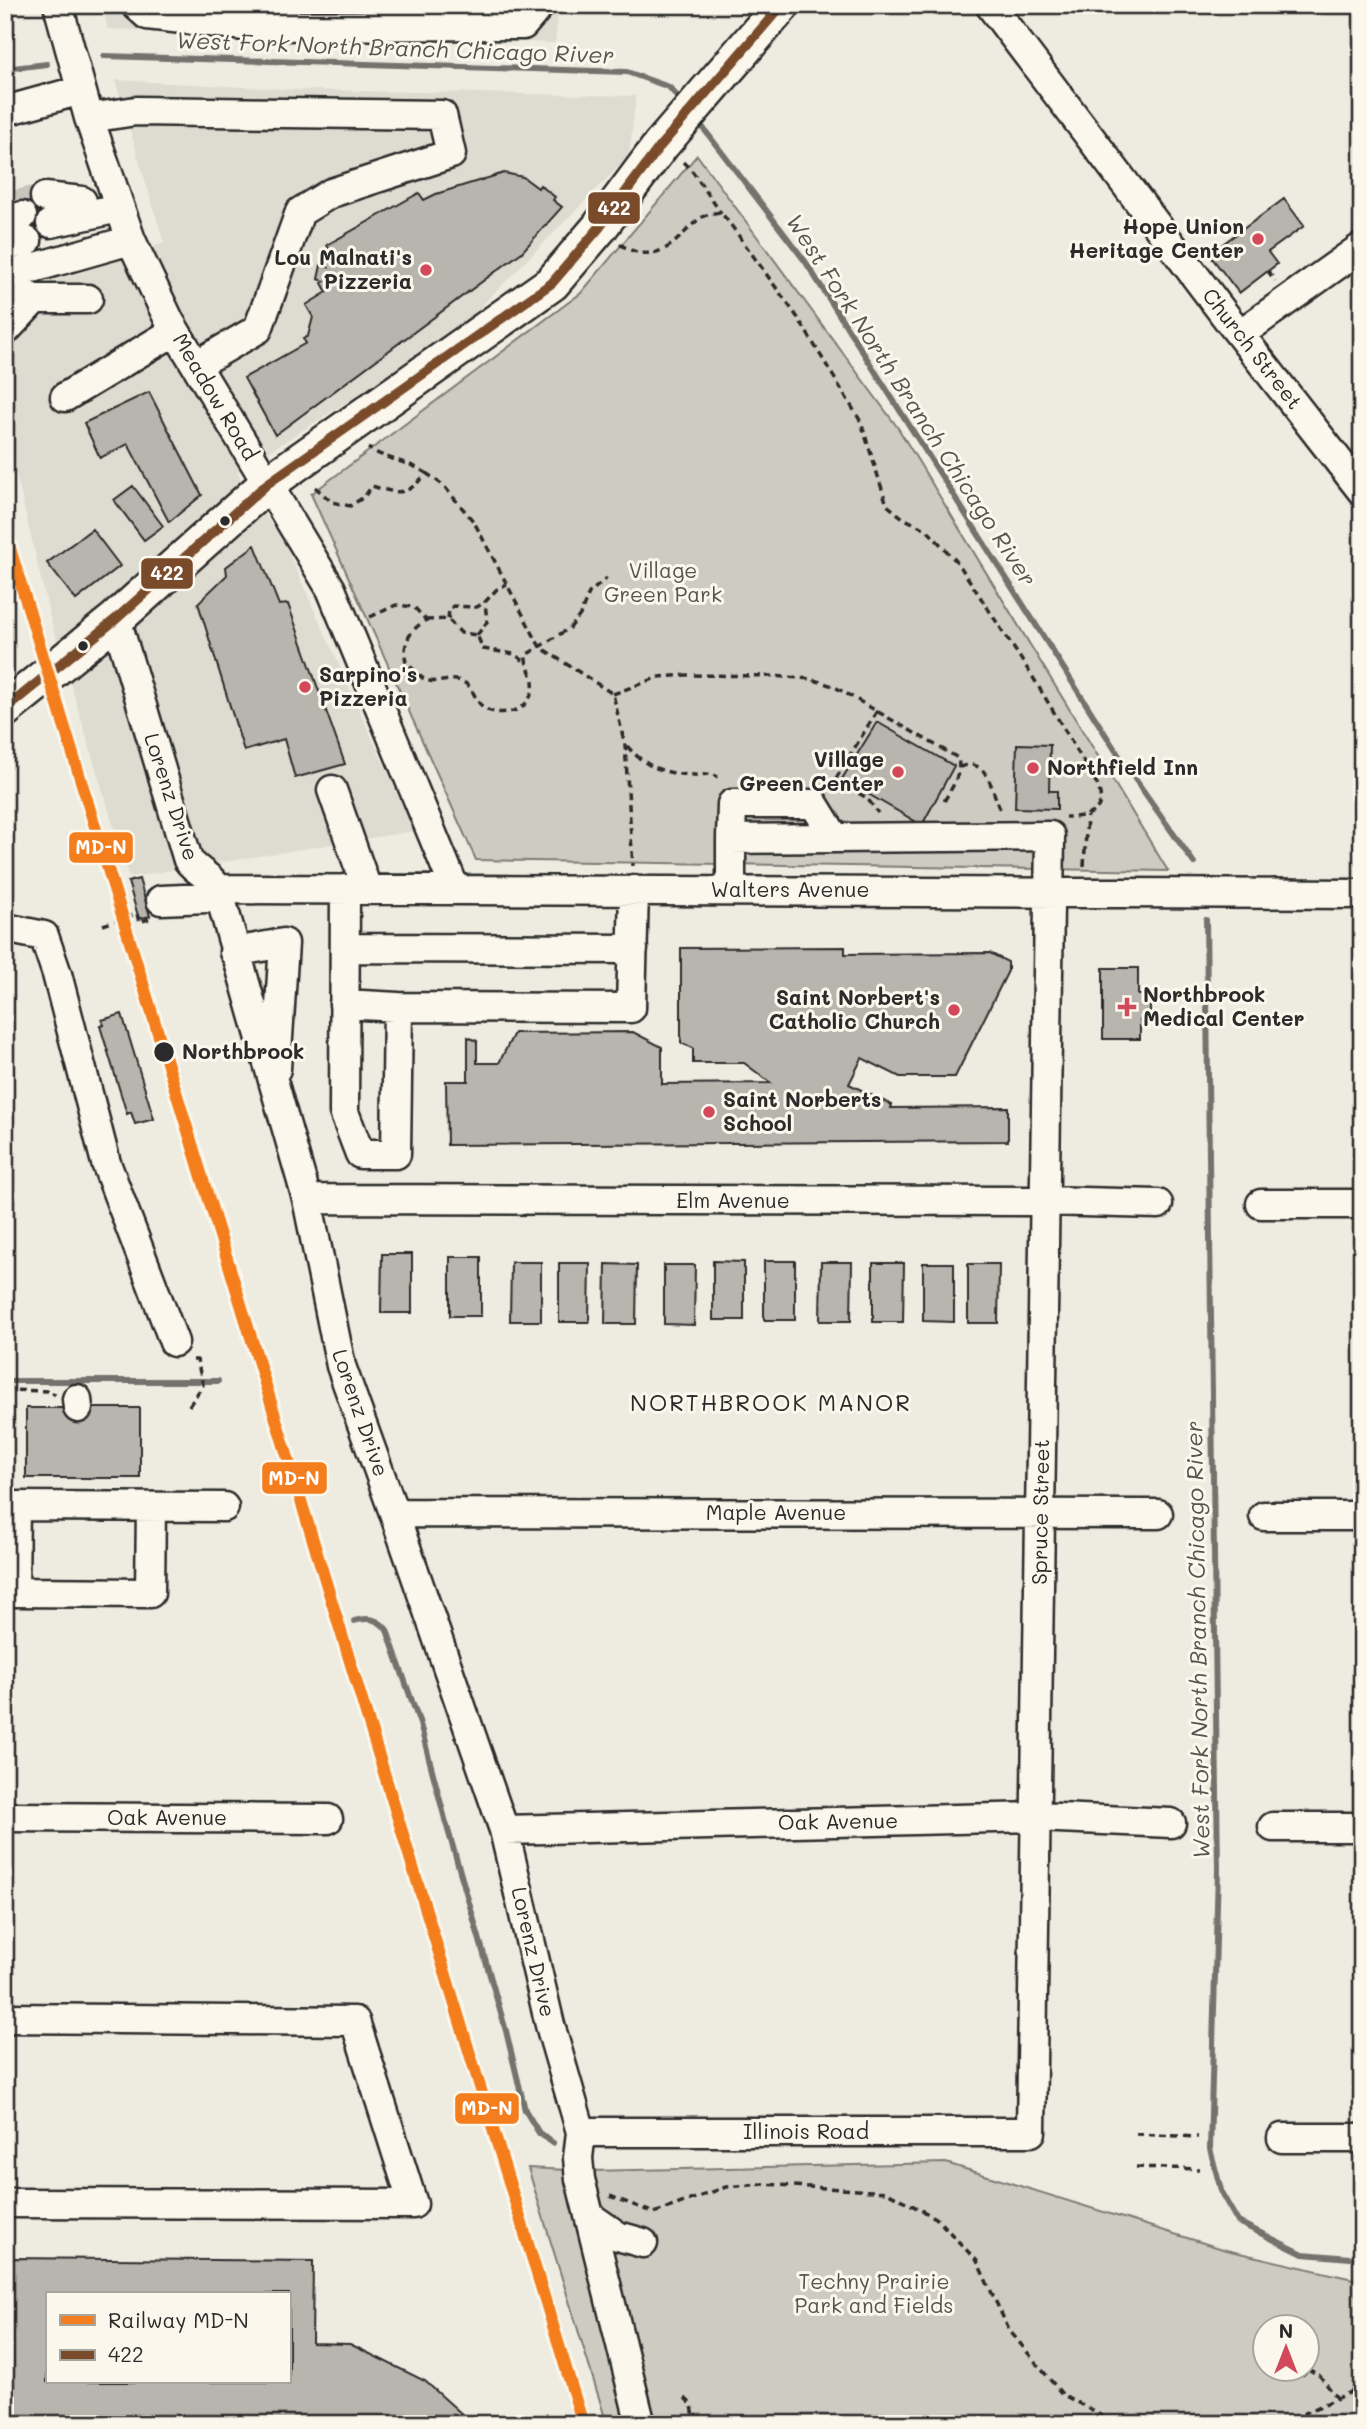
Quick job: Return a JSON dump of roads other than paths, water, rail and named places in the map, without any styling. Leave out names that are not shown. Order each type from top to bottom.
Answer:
[{"type":"main road","points":[[5,709],[116,620],[267,484],[552,283],[673,150],[726,68],[782,5]]},
{"type":"street","name":"Meadow Road","points":[[58,5],[89,118],[131,240],[175,331],[331,589],[455,889]]},
{"type":"street","points":[[136,5],[147,15],[245,26],[301,26],[523,25],[540,5]]},
{"type":"street","name":"Church Street","points":[[990,5],[1362,491]]},
{"type":"street","points":[[5,111],[81,90]]},
{"type":"street","points":[[89,118],[136,111],[442,115],[451,154],[331,192],[300,212],[258,329],[196,365]]},
{"type":"street","points":[[26,222],[117,201]]},
{"type":"street","points":[[5,276],[131,240]]},
{"type":"street","points":[[1240,334],[1362,247]]},
{"type":"street","points":[[5,286],[35,299],[88,299]]},
{"type":"street","points":[[5,331],[35,299]]},
{"type":"street","points":[[65,397],[175,331]]},
{"type":"street","name":"Lorenz Drive","points":[[116,620],[188,860],[196,870],[213,880],[218,889],[307,1199],[341,1366],[504,1830],[550,2025],[581,2132],[578,2158],[580,2179],[639,2417]]},
{"type":"street","points":[[332,790],[356,889],[345,948],[344,1112],[359,1154],[396,1154],[398,1007]]},
{"type":"street","name":"Spruce Street","points":[[731,890],[732,804],[814,804],[835,838],[1051,836],[1031,2132]]},
{"type":"street","points":[[344,1004],[398,1007],[631,1008],[633,878]]},
{"type":"street","name":"Walters Avenue","points":[[158,909],[207,898],[218,889],[455,889],[633,878],[731,890],[1362,894]]},
{"type":"street","points":[[5,928],[44,936],[57,974],[106,1163],[174,1342]]},
{"type":"street","points":[[234,951],[284,943],[275,1090]]},
{"type":"street","points":[[345,948],[633,949]]},
{"type":"street","points":[[377,1199],[379,1154]]},
{"type":"street","name":"Elm Avenue","points":[[307,1199],[1158,1204]]},
{"type":"street","points":[[1261,1204],[1362,1204]]},
{"type":"street","points":[[151,1507],[150,1593],[14,1592],[10,1506],[224,1507]]},
{"type":"street","name":"Maple Avenue","points":[[394,1513],[1158,1514]]},
{"type":"street","points":[[1264,1516],[1362,1516]]},
{"type":"street","name":"Oak Avenue","points":[[5,1817],[328,1819]]},
{"type":"street","name":"Oak Avenue","points":[[504,1830],[1036,1817],[1171,1823]]},
{"type":"street","points":[[1273,1827],[1362,1827]]},
{"type":"street","points":[[5,2018],[355,2021],[413,2204],[5,2203]]},
{"type":"street","name":"Illinois Road","points":[[581,2132],[1031,2132]]},
{"type":"street","points":[[1282,2138],[1362,2138]]},
{"type":"street","points":[[589,2216],[618,2236],[643,2244]]},
{"type":"waterway","name":"West Fork North Branch Chicago River","points":[[104,56],[627,72],[669,87],[683,103]]},
{"type":"waterway","name":"West Fork North Branch Chicago River","points":[[5,69],[47,64]]},
{"type":"waterway","name":"West Fork North Branch Chicago River","points":[[697,120],[805,261],[1121,759],[1194,863]]},
{"type":"waterway","name":"West Fork North Branch Chicago River","points":[[1206,920],[1218,1870],[1210,2149],[1222,2194],[1238,2222],[1303,2254],[1362,2259]]},
{"type":"waterway","points":[[5,1381],[218,1381]]},
{"type":"waterway","points":[[354,1621],[372,1620],[387,1630],[420,1724],[506,2031],[525,2110],[539,2133],[553,2143]]},
{"type":"tunnel","points":[[17,204],[45,197]]},
{"type":"rail line","name":"MD-N","points":[[5,532],[583,2424]]},
{"type":"place","name":"Hope Union Heritage Center","points":[[1258,239]]},
{"type":"place","name":"Lou Malnati's Pizzeria","points":[[426,270]]},
{"type":"place","name":"Sarpino's Pizzeria","points":[[305,687]]},
{"type":"place","name":"Northfield Inn","points":[[1033,768]]},
{"type":"place","name":"Village Green Center","points":[[898,772]]},
{"type":"place","name":"Northbrook Medical Center","points":[[1127,1007]]},
{"type":"place","name":"Saint Norbert's Catholic Church","points":[[954,1010]]},
{"type":"place","name":"Northbrook","points":[[164,1052]]},
{"type":"place","name":"Saint Norberts School","points":[[709,1112]]},
{"type":"district","name":"NORTHBROOK MANOR","points":[[771,1403]]},
{"type":"park label","name":"Village Green Park","points":[[663,583]]},
{"type":"park label","name":"Techny Prairie Park and Fields","points":[[874,2294]]}]
